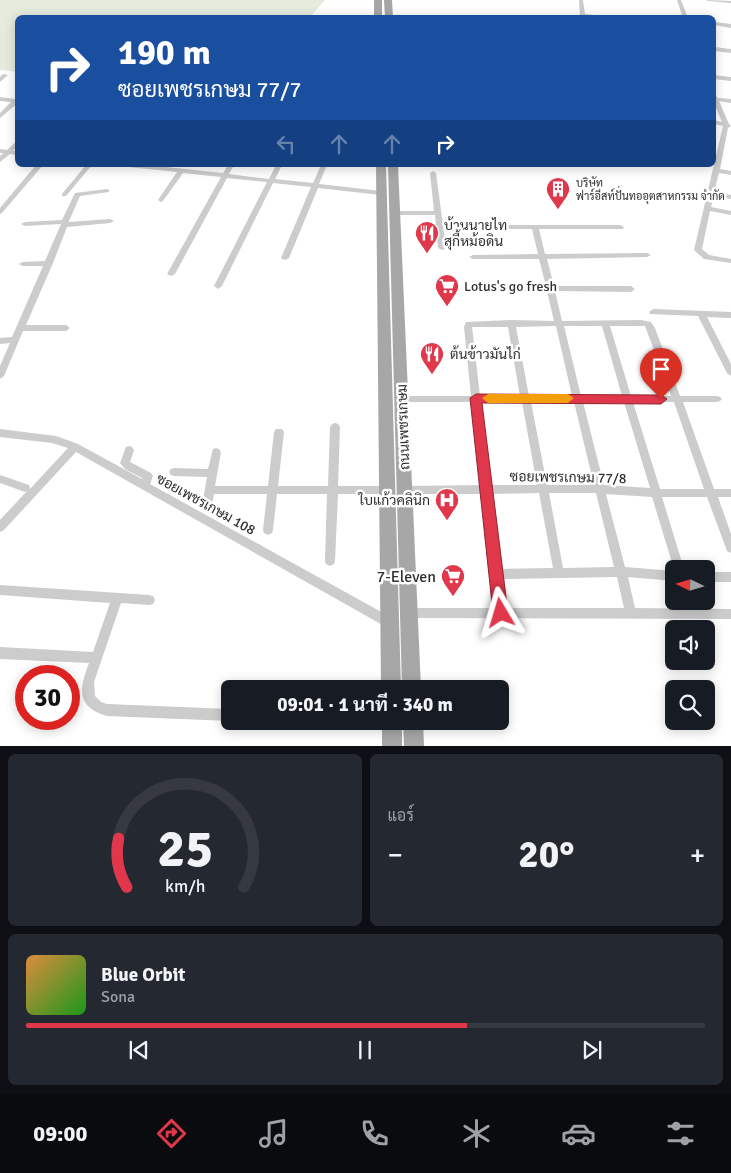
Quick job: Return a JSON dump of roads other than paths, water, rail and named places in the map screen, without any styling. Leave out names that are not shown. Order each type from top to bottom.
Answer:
[{"type":"main road","points":[[378,0],[378,15]]},
{"type":"main road","points":[[388,0],[389,15]]},
{"type":"main road","name":"ถนนเพชรเกษม","points":[[381,167],[391,680]]},
{"type":"main road","name":"ถนนเพชรเกษม","points":[[393,167],[412,680]]},
{"type":"main road","points":[[392,730],[392,746]]},
{"type":"main road","points":[[413,730],[414,746]]},
{"type":"street","points":[[581,0],[583,15]]},
{"type":"street","points":[[680,0],[685,15]]},
{"type":"street","points":[[708,0],[731,2]]},
{"type":"street","points":[[716,24],[731,26]]},
{"type":"street","points":[[716,49],[731,51]]},
{"type":"street","points":[[716,77],[731,79]]},
{"type":"street","points":[[716,98],[731,102]]},
{"type":"street","points":[[0,99],[15,100]]},
{"type":"street","points":[[716,101],[728,126],[698,250],[707,257],[731,261]]},
{"type":"street","points":[[0,116],[15,102]]},
{"type":"street","points":[[0,160],[15,145]]},
{"type":"street","points":[[0,151],[15,153]]},
{"type":"street","points":[[1,211],[38,167]]},
{"type":"street","points":[[64,196],[87,167]]},
{"type":"street","points":[[159,167],[381,193]]},
{"type":"street","points":[[171,274],[230,167]]},
{"type":"street","points":[[218,286],[278,167]]},
{"type":"street","points":[[285,258],[323,167]]},
{"type":"street","points":[[161,200],[180,169]]},
{"type":"street","points":[[716,170],[731,173]]},
{"type":"street","points":[[433,173],[442,248]]},
{"type":"street","points":[[0,376],[77,194],[107,191]]},
{"type":"street","points":[[711,193],[731,197]]},
{"type":"street","points":[[708,208],[731,213]]},
{"type":"street","points":[[395,213],[438,213]]},
{"type":"street","points":[[25,224],[110,221]]},
{"type":"street","points":[[482,227],[620,227]]},
{"type":"street","points":[[535,227],[631,613]]},
{"type":"street","points":[[473,257],[647,255]]},
{"type":"street","points":[[23,264],[48,263]]},
{"type":"street","points":[[495,288],[631,289]]},
{"type":"street","points":[[653,312],[731,315]]},
{"type":"street","points":[[701,314],[731,373]]},
{"type":"street","points":[[511,323],[559,573]]},
{"type":"street","points":[[605,323],[677,560]]},
{"type":"street","points":[[501,613],[469,324],[648,324],[678,400],[731,548]]},
{"type":"street","points":[[20,328],[66,328]]},
{"type":"street","points":[[0,341],[15,340]]},
{"type":"street","points":[[402,399],[717,399]]},
{"type":"street","points":[[330,561],[335,427]]},
{"type":"street","points":[[268,530],[279,432]]},
{"type":"street","name":"ซอยเพชรเกษม 108","points":[[0,433],[53,439],[75,447],[390,623]]},
{"type":"street","points":[[0,527],[75,447]]},
{"type":"street","points":[[129,450],[125,463],[148,476],[144,485]]},
{"type":"street","points":[[207,506],[216,452]]},
{"type":"street","points":[[174,472],[213,473]]},
{"type":"street","points":[[0,479],[25,488]]},
{"type":"street","name":"ซอยเพชรเกษม 77/8","points":[[406,490],[600,489],[657,493],[731,493]]},
{"type":"street","points":[[210,490],[387,490]]},
{"type":"street","points":[[496,574],[621,572],[665,575]]},
{"type":"street","points":[[715,577],[731,577]]},
{"type":"street","points":[[0,590],[149,600]]},
{"type":"street","points":[[117,598],[88,682],[87,693],[89,701],[97,708],[107,710],[221,715]]},
{"type":"street","points":[[409,613],[731,614]]},
{"type":"street","points":[[0,653],[96,658]]},
{"type":"place","name":"บริษัท ฟาร์อีสท์ปั่นทออุตสาหกรรม จำกัด","points":[[558,210]]},
{"type":"place","name":"บ้านนายไท สุกี้หม้อดิน","points":[[427,254]]},
{"type":"place","name":"Lotus's go fresh","points":[[447,307]]},
{"type":"place","name":"ต้นข้าวมันไก่","points":[[432,375]]},
{"type":"place","name":"ใบแก้วคลินิก","points":[[447,521]]},
{"type":"place","name":"7-Eleven","points":[[453,597]]}]
